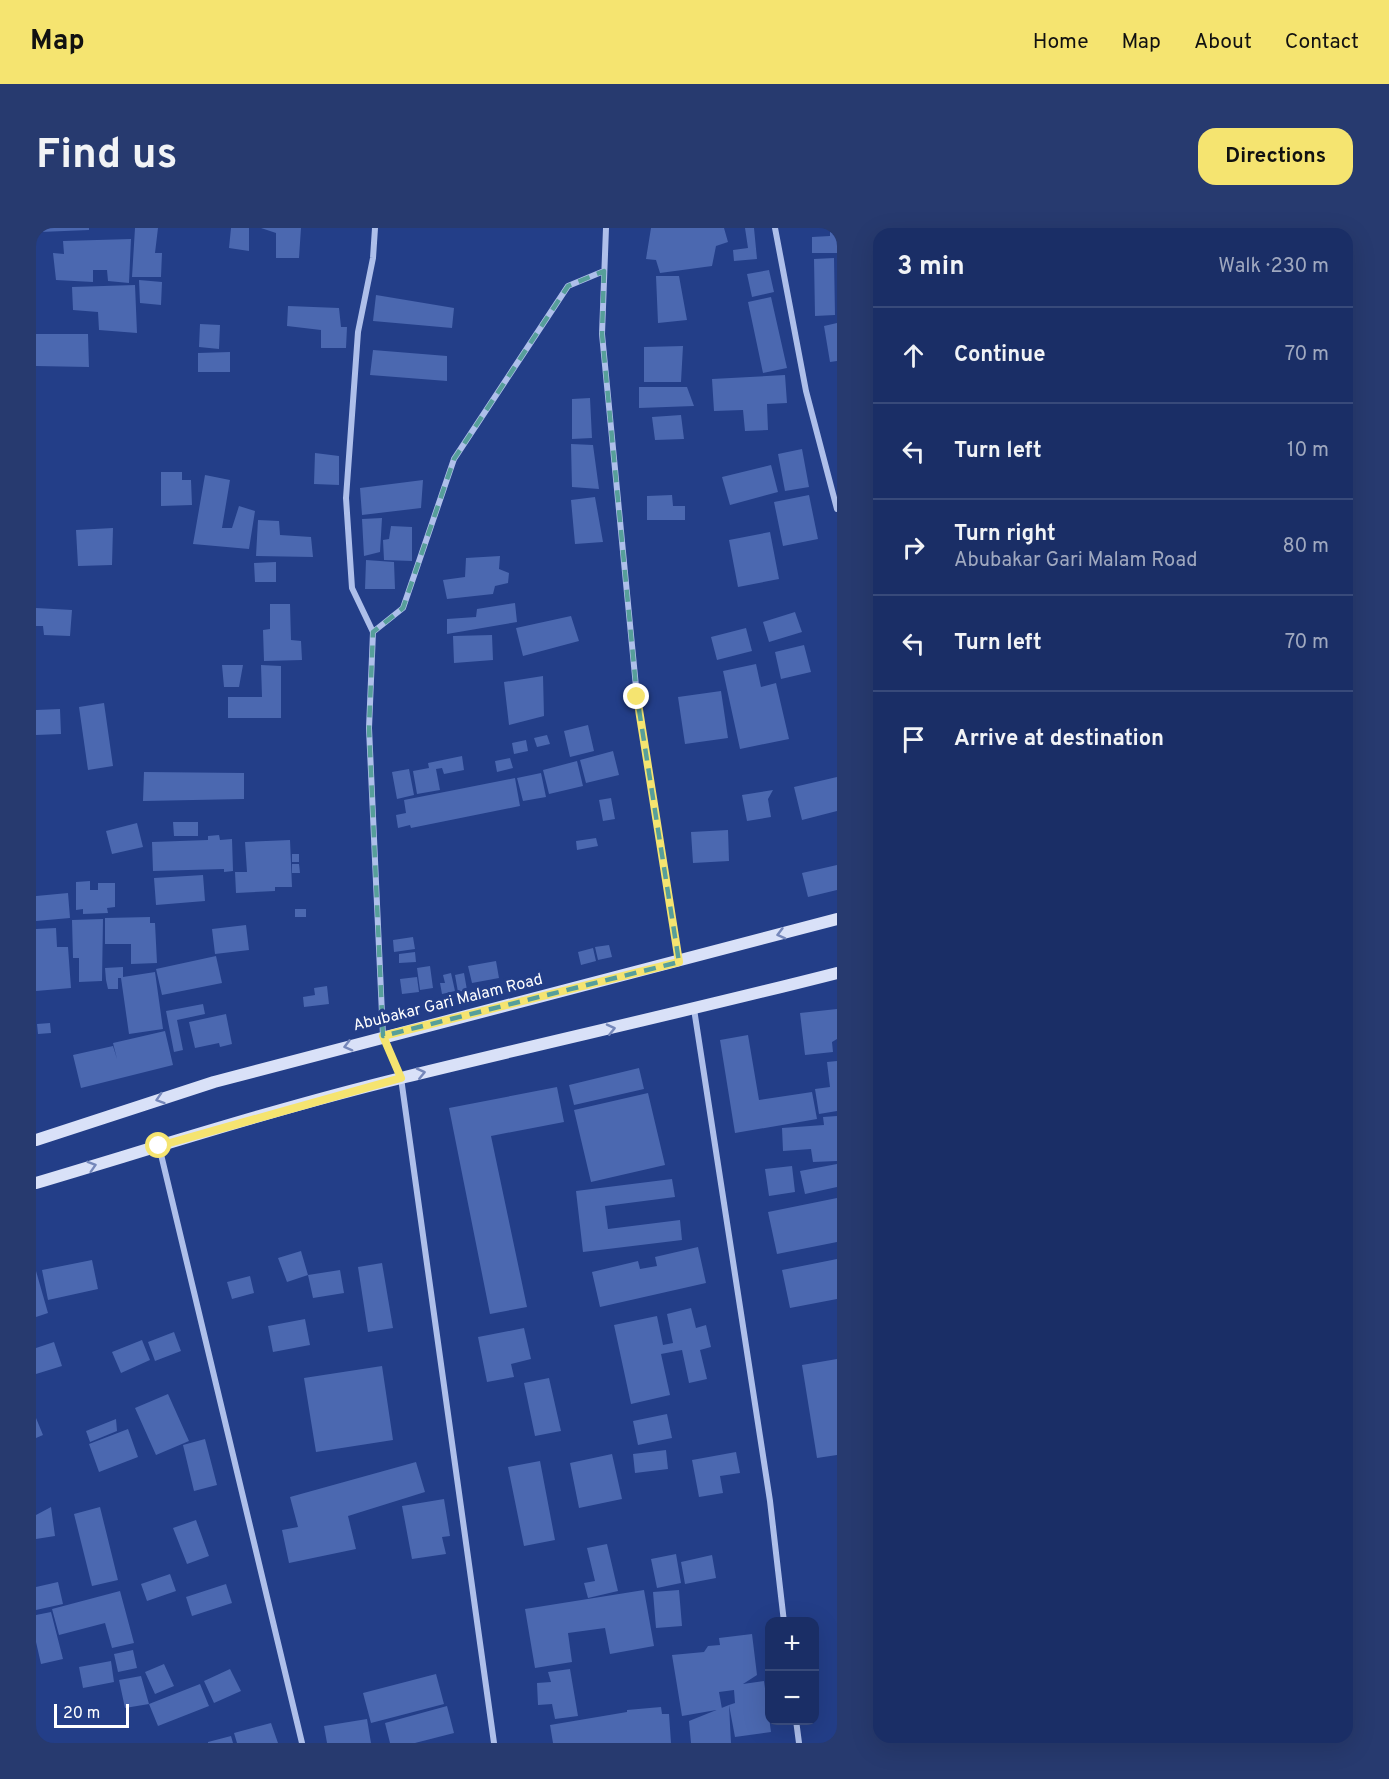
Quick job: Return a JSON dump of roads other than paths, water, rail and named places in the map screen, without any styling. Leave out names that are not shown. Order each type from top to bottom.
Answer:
[{"type":"street","points":[[375,228],[373,258],[358,332],[346,498],[352,588],[373,632],[369,728],[383,1036],[401,1078],[492,1742]]},
{"type":"street","points":[[606,228],[602,334],[637,697],[679,962]]},
{"type":"street","points":[[775,228],[806,391],[837,509]]},
{"type":"street","points":[[373,632],[403,608],[454,459],[568,286],[604,271]]},
{"type":"street","name":"Abubakar Gari Malam Road","points":[[36,1140],[214,1082],[837,919]]},
{"type":"street","points":[[36,1183],[401,1078],[694,1009],[837,972]]},
{"type":"street","points":[[694,1009],[768,1489],[783,1617]]},
{"type":"street","points":[[159,1146],[302,1743]]},
{"type":"street","points":[[797,1725],[799,1743]]}]
